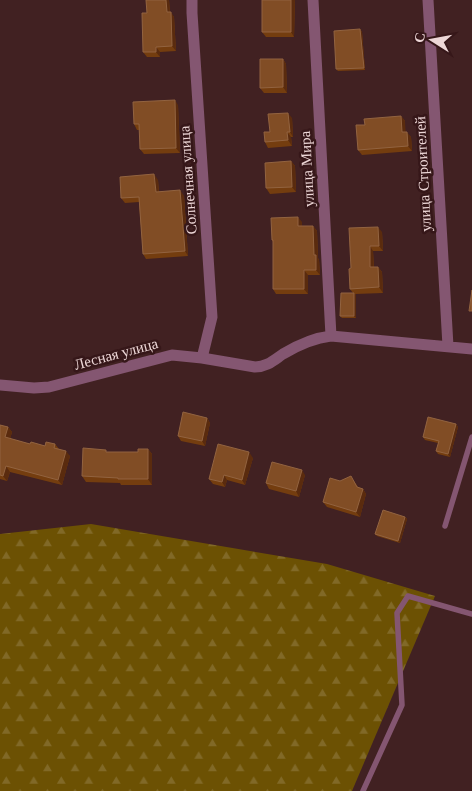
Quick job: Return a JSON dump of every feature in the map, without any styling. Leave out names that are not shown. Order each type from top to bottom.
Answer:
[{"type":"street","name":"Солнечная улица","points":[[192,0],[212,317],[202,358]]},
{"type":"street","name":"улица Мира","points":[[313,0],[331,336]]},
{"type":"street","name":"улица Строителей","points":[[428,0],[448,346]]},
{"type":"street","name":"Лесная улица","points":[[0,386],[48,387],[172,355],[260,367],[306,341],[331,336],[472,349]]},
{"type":"lane","points":[[445,526],[472,437]]},
{"type":"lane","points":[[363,791],[402,705],[397,613],[408,596],[472,614]]},
{"type":"green space","points":[[91,524],[327,564],[435,596],[352,791],[0,791],[0,534]]},
{"type":"building","points":[[146,0],[166,0],[167,12],[171,12],[172,46],[156,47],[156,52],[143,52],[142,13],[147,13]]},
{"type":"building","points":[[262,0],[291,0],[291,32],[262,32]]},
{"type":"building","points":[[360,29],[364,68],[336,69],[334,31]]},
{"type":"building","points":[[260,59],[283,59],[283,87],[260,88]]},
{"type":"building","points":[[175,100],[176,148],[140,149],[139,124],[134,124],[133,102]]},
{"type":"building","points":[[288,113],[290,132],[287,132],[288,140],[265,142],[264,132],[270,132],[268,114]]},
{"type":"building","points":[[401,116],[402,132],[407,132],[408,146],[358,150],[356,125],[365,125],[364,119]]},
{"type":"building","points":[[291,161],[292,187],[266,188],[265,163]]},
{"type":"building","points":[[154,174],[156,192],[180,190],[185,251],[143,254],[139,197],[121,198],[120,177]]},
{"type":"building","points":[[298,217],[298,226],[313,226],[316,270],[304,270],[304,289],[273,289],[271,218]]},
{"type":"building","points":[[378,227],[379,246],[370,246],[370,267],[378,267],[379,287],[350,289],[349,228]]},
{"type":"building","points":[[472,290],[472,311],[469,311]]},
{"type":"building","points":[[341,293],[354,293],[354,316],[340,316]]},
{"type":"building","points":[[183,412],[207,418],[202,441],[178,436]]},
{"type":"building","points":[[428,417],[456,424],[448,454],[436,451],[439,441],[423,437]]},
{"type":"building","points":[[0,425],[8,427],[5,437],[30,444],[31,442],[45,446],[46,442],[55,444],[54,448],[66,451],[58,480],[6,466],[3,476],[0,475]]},
{"type":"building","points":[[218,444],[249,452],[242,480],[224,475],[222,482],[209,479]]},
{"type":"building","points":[[83,448],[106,450],[106,452],[138,452],[138,449],[148,449],[148,479],[82,476]]},
{"type":"building","points":[[272,462],[302,470],[296,491],[266,483]]},
{"type":"building","points":[[351,476],[357,487],[363,489],[356,512],[323,502],[330,478],[340,481]]},
{"type":"building","points":[[383,510],[405,517],[398,541],[375,534]]}]
